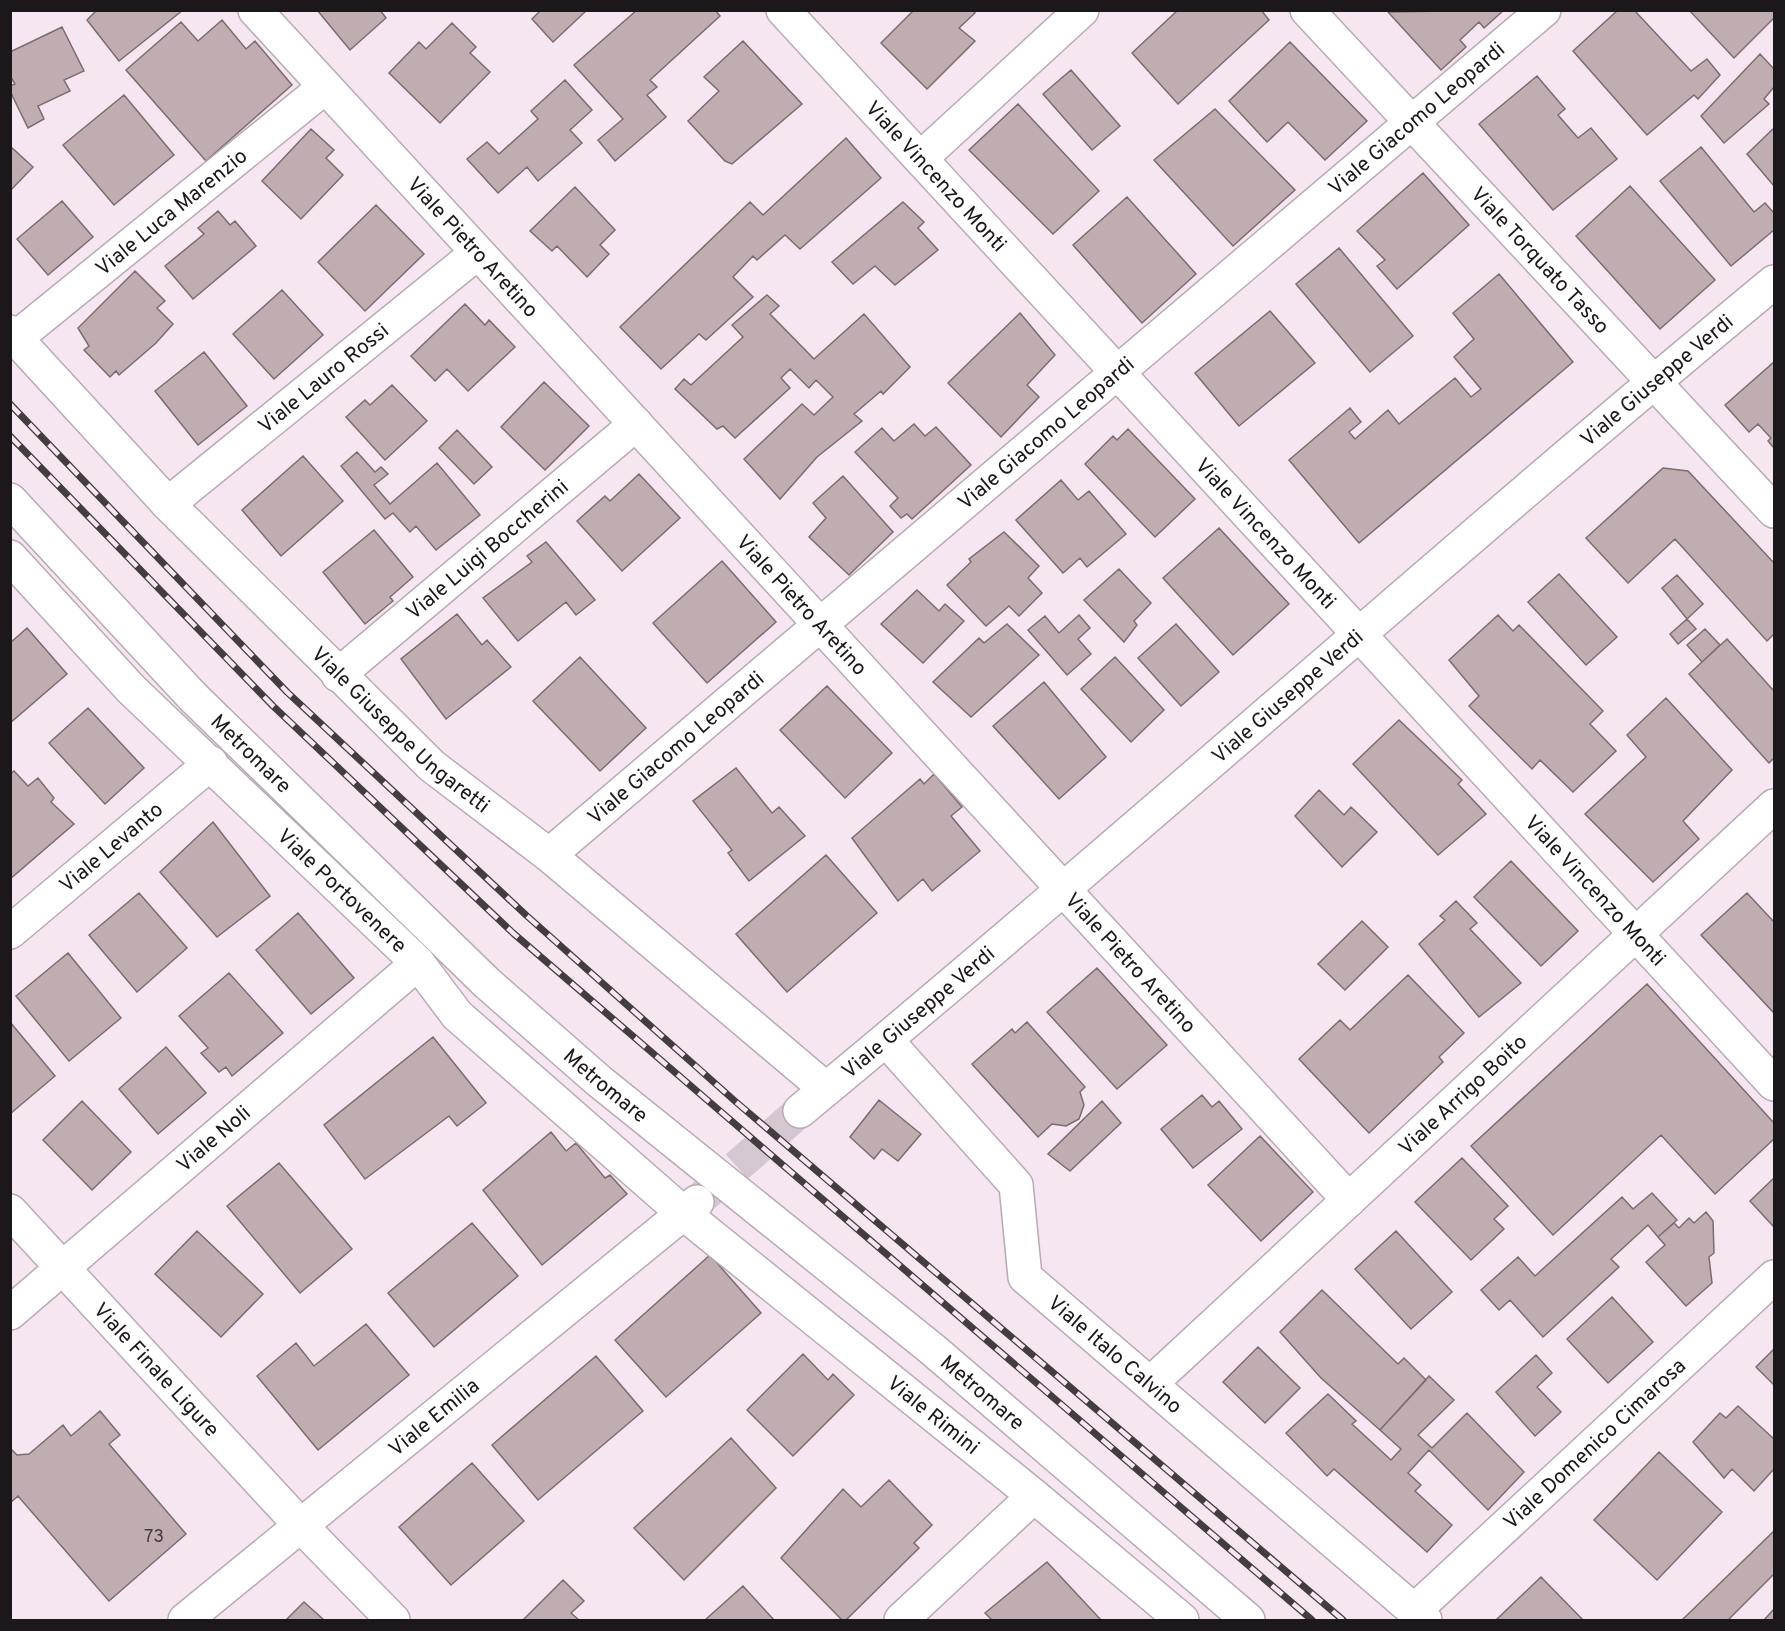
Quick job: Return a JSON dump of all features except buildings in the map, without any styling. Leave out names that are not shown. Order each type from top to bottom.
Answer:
[{"type":"street","name":"Viale Pietro Aretino","points":[[255,10],[1349,1200]]},
{"type":"street","name":"Viale Vincenzo Monti","points":[[783,10],[1119,371],[1774,1084]]},
{"type":"street","points":[[921,158],[1082,10]]},
{"type":"street","name":"Viale Torquato Tasso","points":[[1307,10],[1774,511]]},
{"type":"street","name":"Viale Giacomo Leopardi","points":[[549,855],[1544,10]]},
{"type":"street","name":"Viale Luca Marenzio","points":[[13,335],[325,87]]},
{"type":"street","name":"Viale Lauro Rossi","points":[[168,504],[477,253]]},
{"type":"street","name":"Viale Giuseppe Verdi","points":[[800,1111],[1360,636],[1654,381],[1774,282]]},
{"type":"street","name":"Viale Giuseppe Ungaretti","points":[[13,335],[168,504],[432,766],[549,855],[826,1089]]},
{"type":"street","name":"Viale Luigi Boccherini","points":[[338,675],[636,424]]},
{"type":"street","name":"Metromare","points":[[10,500],[193,697],[488,983],[599,1081],[932,1349],[1248,1620]]},
{"type":"street","name":"Viale Portovenere","points":[[13,566],[131,689],[211,762],[418,963],[457,1015],[690,1207]]},
{"type":"street","name":"Viale Levanto","points":[[10,932],[211,762]]},
{"type":"street","name":"Viale Arrigo Boito","points":[[1150,1384],[1774,806]]},
{"type":"street","name":"Viale Noli","points":[[10,1313],[418,963]]},
{"type":"street","name":"Viale Italo Calvino","points":[[886,1040],[1016,1185],[1025,1277],[1419,1616]]},
{"type":"street","name":"Viale Rimini","points":[[690,1207],[1182,1620]]},
{"type":"street","name":"Viale Emilia","points":[[185,1620],[302,1527],[690,1207]]},
{"type":"street","name":"Viale Finale Ligure","points":[[10,1211],[302,1527],[393,1620]]},
{"type":"street","name":"Viale Domenico Cimarosa","points":[[1419,1616],[1774,1277]]},
{"type":"street","points":[[902,1620],[1035,1496]]},
{"type":"tunnel","points":[[700,1199],[800,1111]]},
{"type":"railway","points":[[10,404],[287,692],[527,916],[736,1102],[1343,1620]]},
{"type":"railway","points":[[10,436],[273,706],[513,933],[1312,1620]]}]
